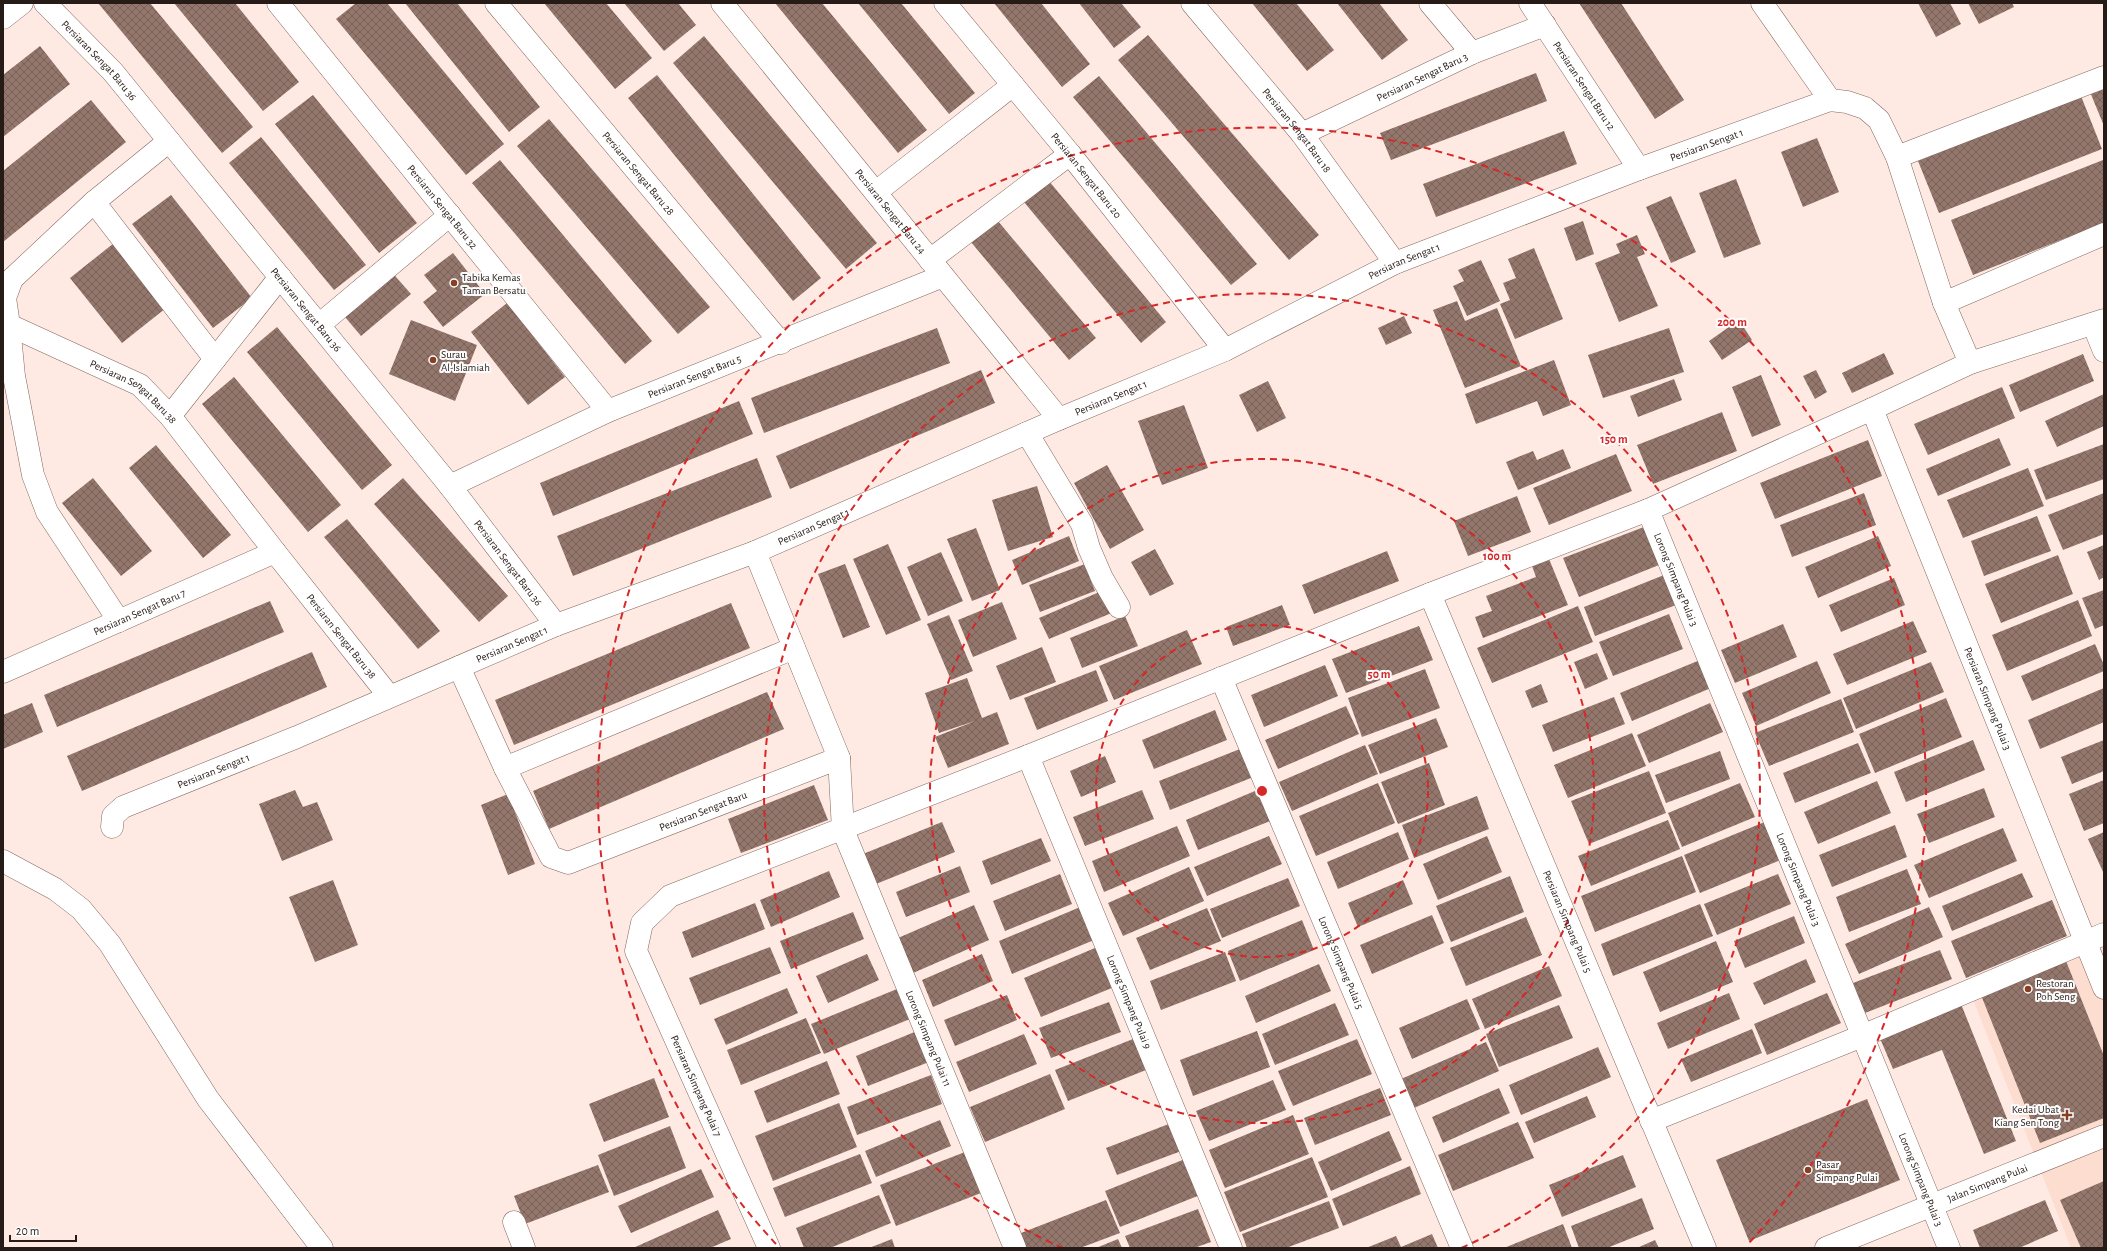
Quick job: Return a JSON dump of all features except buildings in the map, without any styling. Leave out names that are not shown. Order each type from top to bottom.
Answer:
[{"type":"street","points":[[3,18],[22,3]]},
{"type":"street","name":"Persiaran Sengat Baru 36","points":[[45,3],[113,72],[450,486],[556,625]]},
{"type":"street","name":"Persiaran Sengat Baru 28","points":[[496,3],[781,343]]},
{"type":"street","name":"Persiaran Sengat Baru 24","points":[[723,3],[1059,419]]},
{"type":"street","name":"Persiaran Sengat Baru 20","points":[[945,3],[1070,154],[1225,350]]},
{"type":"street","name":"Persiaran Sengat Baru 18","points":[[1192,3],[1302,134],[1395,263]]},
{"type":"street","points":[[1430,3],[1472,53]]},
{"type":"street","name":"Persiaran Sengat Baru 12","points":[[1530,3],[1639,169]]},
{"type":"street","points":[[1762,3],[1830,100]]},
{"type":"street","name":"Persiaran Sengat Baru 32","points":[[286,6],[450,215],[608,411]]},
{"type":"street","name":"Persiaran Sengat Baru 3","points":[[1302,134],[1472,53],[1545,25]]},
{"type":"street","points":[[1897,157],[2104,77]]},
{"type":"street","points":[[876,192],[1013,85]]},
{"type":"street","name":"Persiaran Sengat 1","points":[[112,827],[113,816],[123,807],[297,737],[556,625],[755,552],[1059,419],[1225,350],[1395,263],[1639,169],[1830,100],[1847,102],[1865,108],[1879,120],[1897,157],[1944,302],[1970,363]]},
{"type":"street","points":[[119,621],[47,512],[33,475],[14,376],[5,298],[12,279],[94,202],[169,141]]},
{"type":"street","name":"Persiaran Sengat Baru 5","points":[[450,486],[608,411],[781,343],[937,268],[1070,154]]},
{"type":"street","points":[[94,202],[215,359]]},
{"type":"street","points":[[318,324],[450,215]]},
{"type":"street","points":[[1944,302],[2104,234]]},
{"type":"street","points":[[170,416],[280,277]]},
{"type":"street","points":[[843,830],[1430,594],[1648,510],[1970,363],[2098,322],[2104,351]]},
{"type":"street","name":"Persiaran Sengat Baru 38","points":[[9,324],[140,386],[170,416],[389,696]]},
{"type":"street","name":"Persiaran Simpang Pulai 3","points":[[1872,409],[2095,938],[2104,988]]},
{"type":"street","points":[[1027,433],[1082,524],[1089,548],[1102,578],[1119,607]]},
{"type":"street","name":"Lorong Simpang Pulai 3","points":[[1648,510],[1931,1205],[1950,1248]]},
{"type":"street","name":"Persiaran Sengat Baru 7","points":[[3,672],[275,552]]},
{"type":"street","name":"Lorong Simpang Pulai 11","points":[[755,552],[839,758],[843,830],[1015,1248]]},
{"type":"street","name":"Persiaran Simpang Pulai 5","points":[[1430,594],[1705,1248]]},
{"type":"street","points":[[459,667],[505,768],[794,648]]},
{"type":"street","name":"Lorong Simpang Pulai 5","points":[[1221,678],[1462,1248]]},
{"type":"street","name":"Lorong Simpang Pulai 9","points":[[1028,756],[1231,1248]]},
{"type":"street","name":"Persiaran Sengat Baru","points":[[505,768],[551,857],[568,863],[839,758]]},
{"type":"street","name":"Persiaran Simpang Pulai 7","points":[[769,1248],[636,951],[642,923],[670,896],[843,830]]},
{"type":"street","points":[[3,861],[55,889],[81,909],[110,944],[208,1099],[322,1248]]},
{"type":"street","points":[[1651,1120],[1862,1036],[2095,938]]},
{"type":"street","name":"Jalan Simpang Pulai","points":[[1826,1248],[2104,1136]]},
{"type":"street","points":[[514,1222],[524,1248]]},
{"type":"shaded area","points":[[2104,932],[2104,1248],[2071,1248],[1970,992]]},
{"type":"place","name":"Tabika Kemas Taman Bersatu","points":[[454,283]]},
{"type":"place","name":"Surau Al-Islamiah","points":[[433,360]]},
{"type":"place","name":"Restoran Poh Seng","points":[[2028,989]]},
{"type":"place","name":"Kedai Ubat Kiang Sen Tong","points":[[2067,1115]]},
{"type":"place","name":"Pasar Simpang Pulai","points":[[1808,1170]]}]
